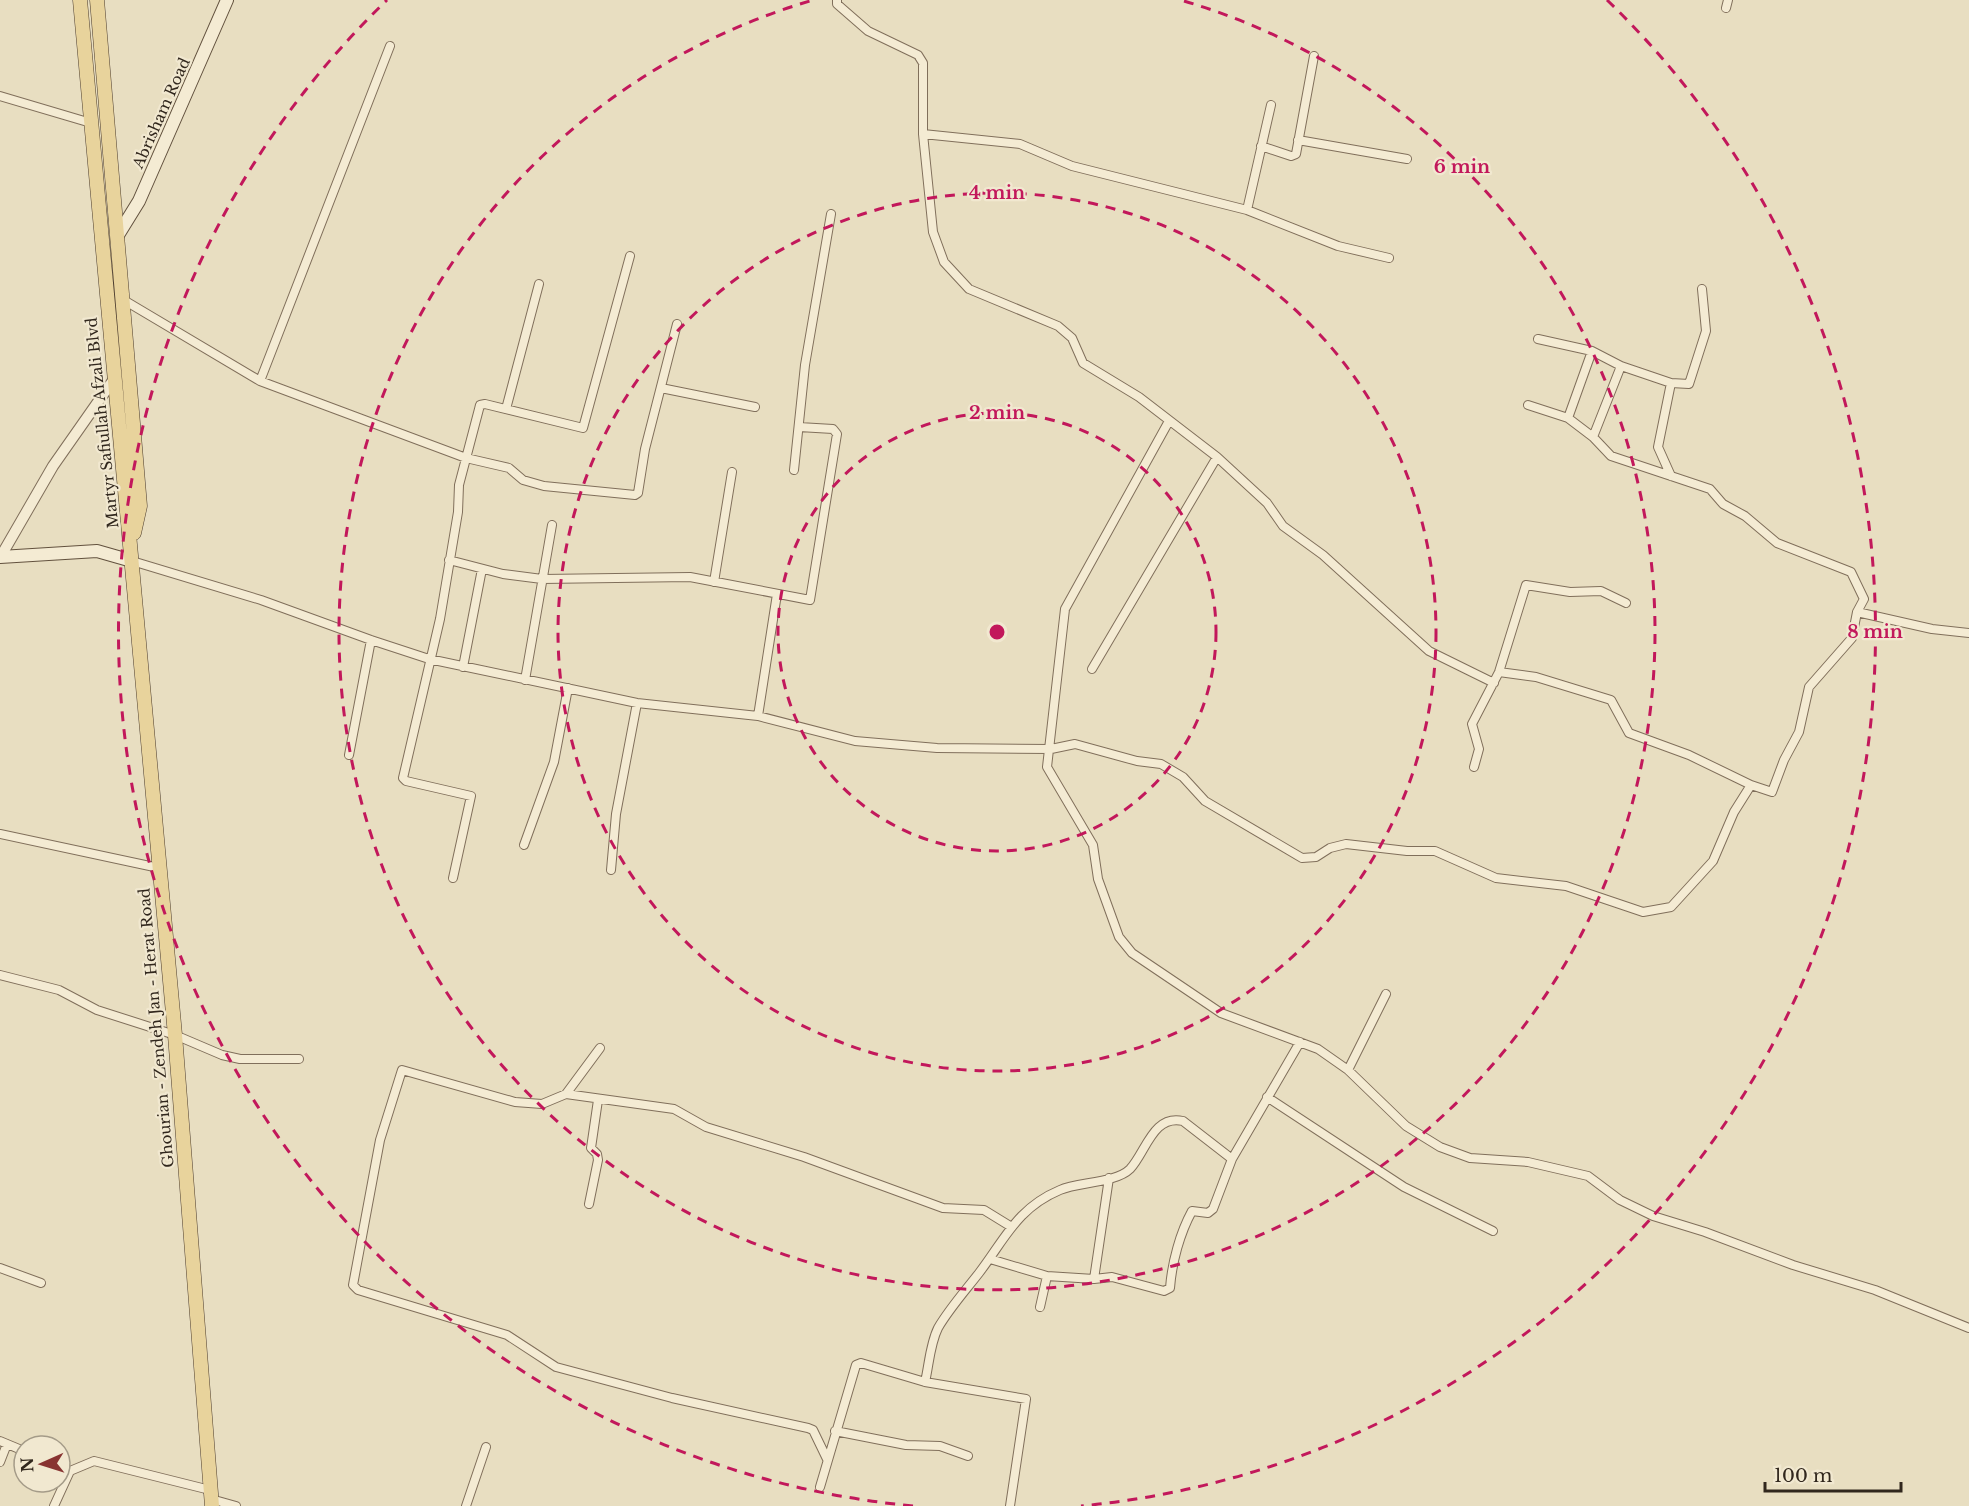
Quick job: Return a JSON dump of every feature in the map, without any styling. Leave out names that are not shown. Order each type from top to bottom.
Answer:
[{"type":"main road","name":"Martyr Safiullah Afzali Blvd","points":[[80,0],[131,554]]},
{"type":"main road","name":"Martyr Safiullah Afzali Blvd","points":[[97,0],[140,506],[131,554]]},
{"type":"main road","name":"Abrisham Road","points":[[118,236],[139,201],[227,0]]},
{"type":"main road","points":[[1,556],[97,551],[131,554]]},
{"type":"main road","name":"Ghourian - Zendeh Jan - Herat Road","points":[[131,554],[174,1035],[211,1498]]},
{"type":"street","points":[[837,0],[837,4],[868,31],[918,55],[923,63],[923,134],[933,232],[944,262],[969,290],[1058,326],[1072,338],[1083,363],[1138,397],[1217,457],[1267,503],[1283,526],[1323,555],[1429,651],[1494,683]]},
{"type":"street","points":[[260,381],[390,46]]},
{"type":"street","points":[[1261,146],[1294,156],[1314,56]]},
{"type":"street","points":[[0,96],[91,123]]},
{"type":"street","points":[[1247,210],[1271,105]]},
{"type":"street","points":[[923,134],[1020,144],[1072,166],[1247,210],[1338,246],[1389,258]]},
{"type":"street","points":[[1298,140],[1407,159]]},
{"type":"street","points":[[794,470],[805,365],[831,214]]},
{"type":"street","points":[[453,878],[471,796],[406,781],[404,778],[429,658],[440,619],[458,512],[459,485],[480,405],[579,428],[586,425],[630,256]]},
{"type":"street","points":[[506,410],[539,284]]},
{"type":"street","points":[[1538,339],[1592,351],[1621,366],[1671,383],[1689,384],[1706,331],[1702,289]]},
{"type":"street","points":[[122,299],[260,381],[466,458],[509,468],[523,480],[559,490],[637,494],[677,324]]},
{"type":"street","points":[[1568,418],[1592,351]]},
{"type":"street","points":[[1593,437],[1621,366]]},
{"type":"street","points":[[1,556],[52,466],[114,379]]},
{"type":"street","points":[[1671,383],[1658,447],[1671,476]]},
{"type":"street","points":[[661,388],[754,407]]},
{"type":"street","points":[[1499,672],[1536,677],[1611,700],[1629,733],[1689,755],[1751,785],[1772,792],[1784,760],[1799,732],[1809,687],[1852,638],[1857,612],[1864,599],[1851,572],[1777,543],[1745,516],[1724,504],[1710,489],[1611,456],[1593,437],[1568,418],[1528,405]]},
{"type":"street","points":[[1169,421],[1065,609],[1051,749],[1047,766],[1093,845],[1098,879],[1119,937],[1132,952],[1207,1005],[1240,1021],[1318,1049],[1348,1070],[1406,1126],[1440,1147],[1470,1158],[1528,1162],[1588,1176],[1620,1200],[1653,1216],[1793,1265],[1875,1290],[1969,1328]]},
{"type":"street","points":[[449,560],[482,569],[542,579],[690,578],[807,600],[812,598],[837,434],[833,429],[799,427]]},
{"type":"street","points":[[1092,669],[1217,457]]},
{"type":"street","points":[[714,582],[732,472]]},
{"type":"street","points":[[525,680],[552,525]]},
{"type":"street","points":[[131,554],[371,640],[463,667],[637,703],[758,716],[855,741],[937,748],[1051,749],[1075,744],[1137,761],[1161,765],[1183,777],[1205,801],[1302,858],[1316,857],[1330,848],[1346,844],[1407,851],[1435,851],[1496,878],[1566,886],[1643,912],[1671,907],[1713,861],[1734,812],[1751,785]]},
{"type":"street","points":[[463,667],[482,569]]},
{"type":"street","points":[[1474,767],[1479,749],[1472,724],[1499,672],[1526,585],[1569,592],[1601,591],[1626,603]]},
{"type":"street","points":[[758,716],[777,594]]},
{"type":"street","points":[[1857,612],[1932,629],[1969,633]]},
{"type":"street","points":[[349,755],[371,640]]},
{"type":"street","points":[[524,845],[554,762],[568,688]]},
{"type":"street","points":[[611,870],[616,814],[637,703]]},
{"type":"street","points":[[0,834],[159,868]]},
{"type":"street","points":[[0,975],[59,990],[97,1010],[174,1035],[222,1055],[240,1059],[298,1059]]},
{"type":"street","points":[[1348,1070],[1386,993]]},
{"type":"street","points":[[990,1259],[1047,1276],[1094,1279],[1112,1277],[1164,1291],[1170,1288],[1171,1274],[1185,1223],[1192,1210],[1208,1213],[1213,1209],[1232,1159],[1300,1042]]},
{"type":"street","points":[[600,1048],[566,1094],[542,1104],[515,1102],[402,1070],[380,1140],[353,1285],[358,1290],[507,1335],[556,1367],[672,1398],[808,1428],[813,1430],[827,1459]]},
{"type":"street","points":[[566,1094],[674,1109],[706,1127],[804,1157],[943,1208],[984,1210],[1010,1226]]},
{"type":"street","points":[[1267,1097],[1404,1187],[1493,1232]]},
{"type":"street","points":[[589,1204],[598,1160],[597,1154],[591,1148],[598,1100]]},
{"type":"street","points":[[925,1382],[937,1330],[990,1259],[1010,1226],[1032,1206],[1061,1189],[1109,1178],[1129,1170],[1146,1142],[1164,1123],[1173,1119],[1183,1121],[1232,1159]]},
{"type":"street","points":[[1094,1279],[1109,1178]]},
{"type":"street","points":[[0,1268],[41,1283]]},
{"type":"street","points":[[1040,1307],[1047,1276]]},
{"type":"street","points":[[820,1487],[835,1431],[858,1363],[925,1382],[1026,1400],[1010,1506]]},
{"type":"street","points":[[835,1431],[906,1445],[940,1446],[968,1456]]},
{"type":"street","points":[[0,1462],[4,1443]]},
{"type":"street","points":[[466,1506],[486,1447]]},
{"type":"street","points":[[72,1470],[94,1461],[236,1506]]}]
